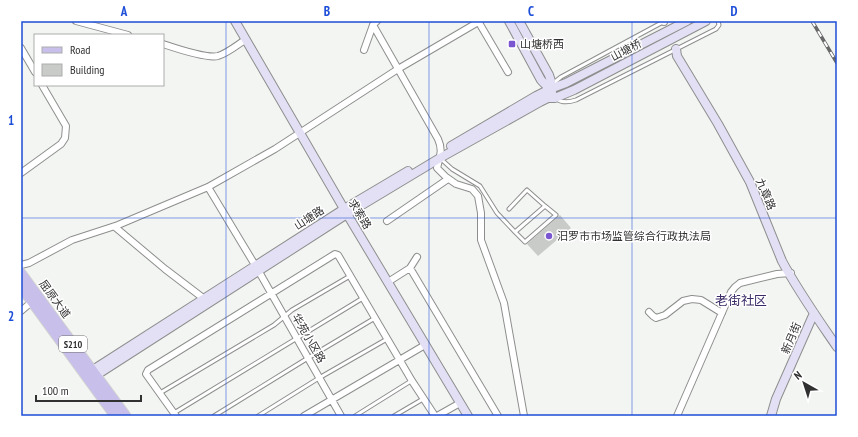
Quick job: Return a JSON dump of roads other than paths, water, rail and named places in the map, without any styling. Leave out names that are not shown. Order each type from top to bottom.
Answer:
[{"type":"main road","name":"屈原大道","points":[[21,273],[35,299],[91,375],[126,416]]},
{"type":"main road","name":"屈原大道","points":[[21,287],[35,299]]},
{"type":"main road","name":"屈原大道","points":[[91,375],[115,416]]},
{"type":"street","points":[[76,21],[124,34]]},
{"type":"street","name":"求索路","points":[[235,21],[345,211],[468,416]]},
{"type":"street","points":[[21,266],[72,240],[115,227],[208,187],[275,149],[398,69],[479,21],[508,72]]},
{"type":"street","points":[[509,21],[541,80],[550,89],[555,98]]},
{"type":"street","points":[[519,21],[549,75],[551,81],[550,89]]},
{"type":"street","name":"山塘桥","points":[[550,89],[566,83],[686,21]]},
{"type":"street","name":"山塘桥","points":[[555,98],[574,90],[706,21]]},
{"type":"street","points":[[375,23],[398,69],[442,146],[437,168],[448,179],[456,184],[472,189],[478,196],[481,213],[481,240],[504,303],[524,416]]},
{"type":"street","points":[[364,50],[375,23]]},
{"type":"street","points":[[164,44],[211,57],[223,54],[246,40]]},
{"type":"street","points":[[21,48],[34,70]]},
{"type":"street","name":"九章路","points":[[676,49],[681,54],[753,179],[791,273],[814,313],[837,347]]},
{"type":"street","points":[[21,172],[61,144],[65,138],[66,126],[43,86]]},
{"type":"street","name":"山塘路","points":[[91,375],[345,211],[550,89]]},
{"type":"street","name":"山塘路","points":[[441,155],[540,102],[548,98],[555,98]]},
{"type":"street","points":[[387,221],[448,179]]},
{"type":"street","name":"华苑小区路","points":[[208,187],[257,268],[341,416]]},
{"type":"street","points":[[115,227],[165,269],[206,300]]},
{"type":"street","points":[[175,415],[146,374],[148,370],[334,254],[338,255],[412,381],[436,416],[460,403]]},
{"type":"street","points":[[388,282],[410,268],[417,257]]},
{"type":"street","points":[[410,268],[498,416]]},
{"type":"street","points":[[677,416],[731,292],[740,283],[778,274],[791,273]]},
{"type":"street","name":"九章路","points":[[791,273],[837,339]]},
{"type":"street","points":[[21,311],[35,299]]},
{"type":"street","points":[[649,312],[656,318],[665,315],[683,301],[692,299],[701,300],[722,313]]},
{"type":"street","name":"新月街","points":[[771,416],[776,399],[814,313]]},
{"type":"street","points":[[304,416],[425,345]]},
{"type":"lane","points":[[550,89],[561,77],[664,21]]},
{"type":"lane","points":[[555,98],[559,101],[565,102],[576,100],[716,29],[719,25],[718,21]]},
{"type":"lane","points":[[441,155],[452,169],[480,186],[497,213],[525,242],[556,215],[527,190],[508,209]]},
{"type":"lane","points":[[515,232],[545,206]]},
{"type":"lane","points":[[160,393],[274,325],[292,310],[350,276]]},
{"type":"lane","points":[[175,415],[363,298]]},
{"type":"lane","points":[[214,416],[375,318]]},
{"type":"lane","points":[[258,416],[387,339]]},
{"type":"lane","points":[[355,416],[412,381]]},
{"type":"lane","points":[[394,416],[424,399]]},
{"type":"railway","points":[[812,21],[837,63]]},
{"type":"place","name":"山塘桥西","points":[[512,44]]},
{"type":"place","name":"汨罗市市场监管综合行政执法局","points":[[549,236]]},
{"type":"district","name":"老街社区","points":[[741,300]]}]
